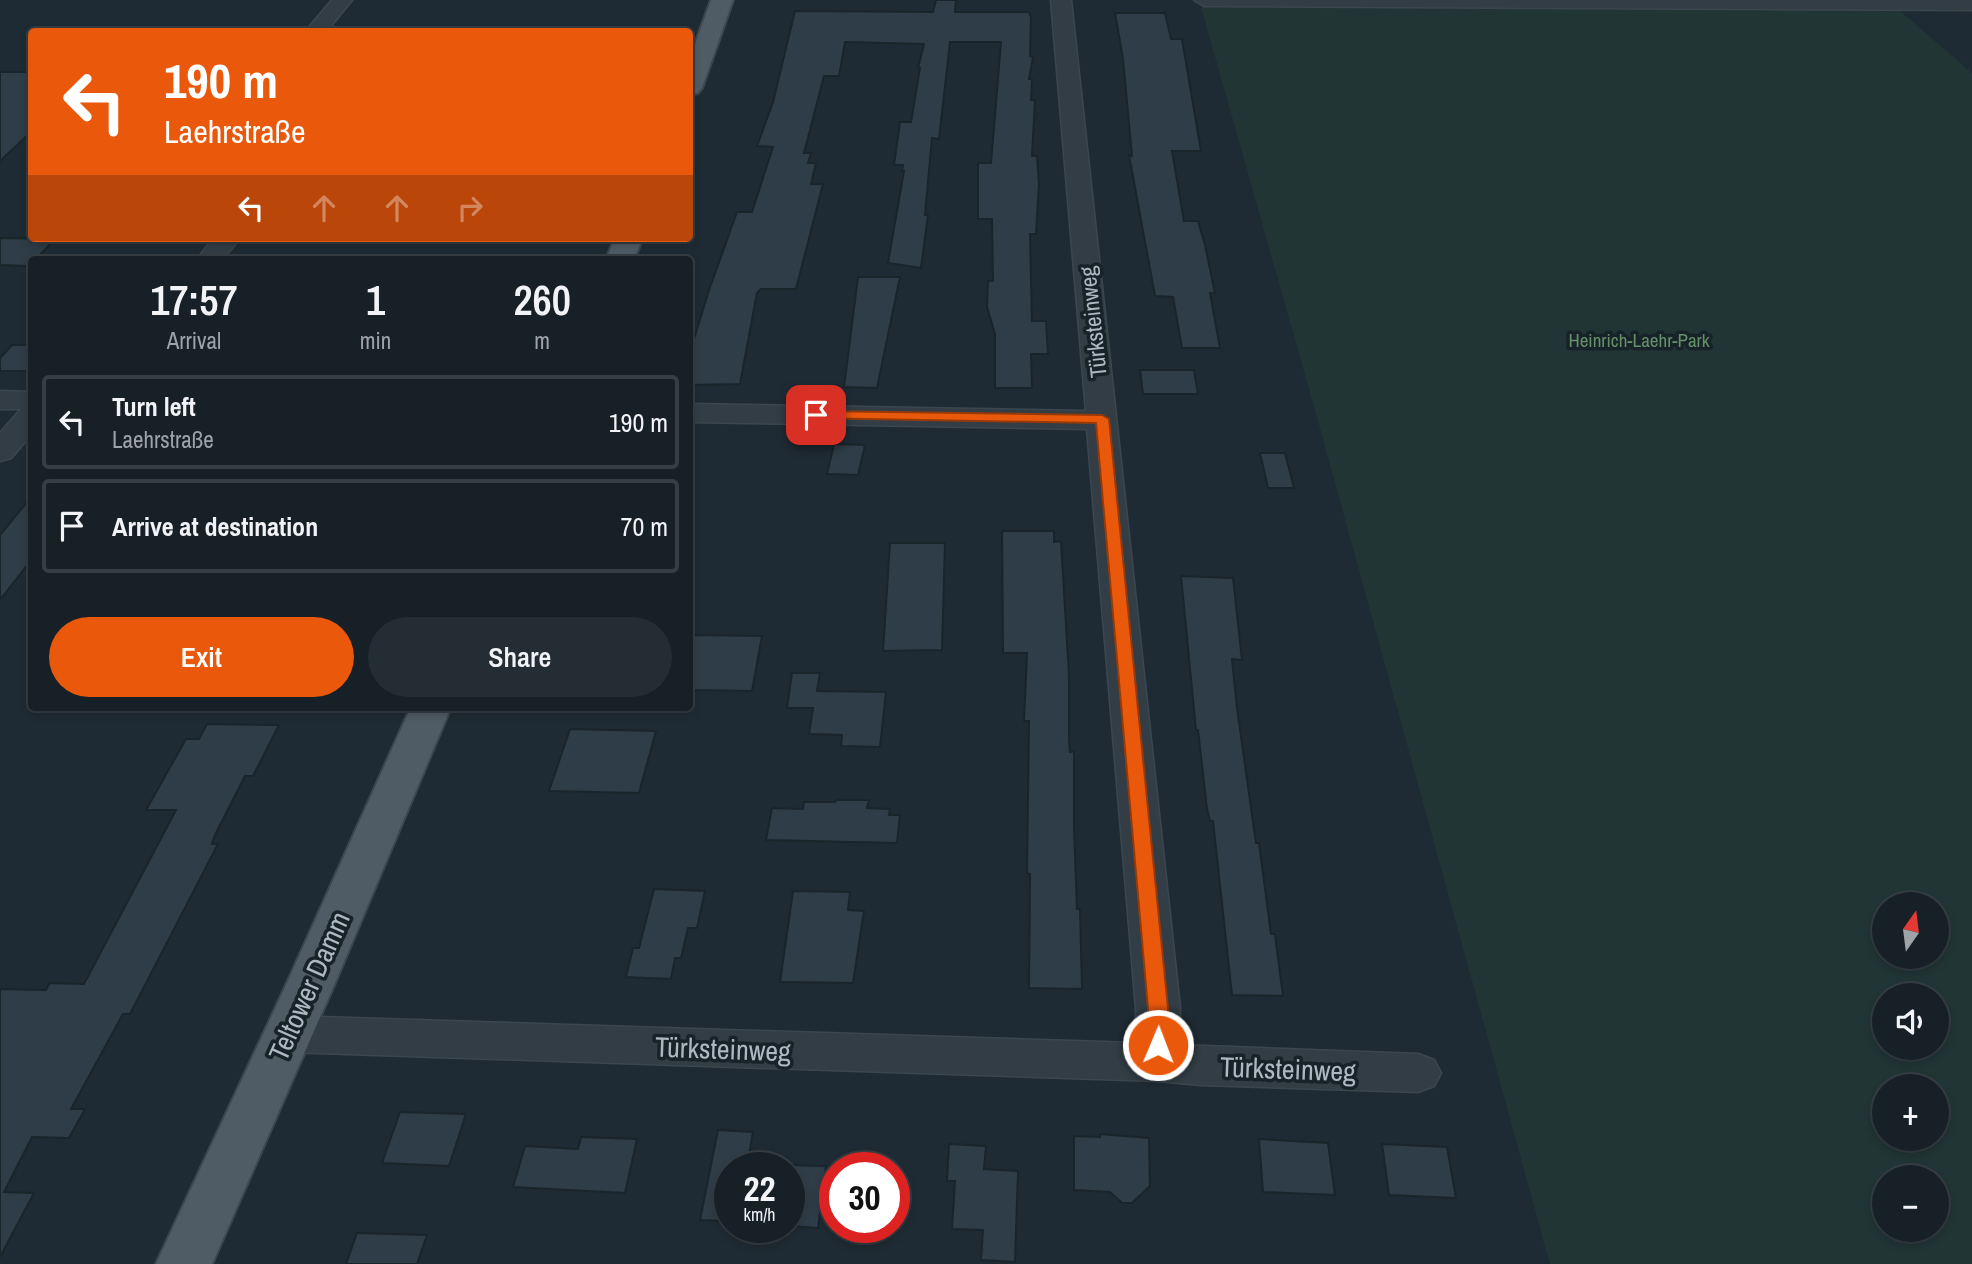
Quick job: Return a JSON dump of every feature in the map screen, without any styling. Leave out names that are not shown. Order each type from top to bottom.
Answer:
[{"type":"main road","points":[[693,80],[722,0]]},
{"type":"main road","name":"Teltower Damm","points":[[184,1264],[429,711]]},
{"type":"street","points":[[318,28],[342,0]]},
{"type":"street","name":"Türksteinweg","points":[[1060,0],[1158,1008],[1157,1062]]},
{"type":"street","points":[[1204,0],[1972,4]]},
{"type":"street","points":[[212,256],[224,242]]},
{"type":"street","points":[[0,400],[28,401]]},
{"type":"street","points":[[693,413],[1102,419]]},
{"type":"street","points":[[0,452],[28,420]]},
{"type":"street","name":"Türksteinweg","points":[[288,1034],[1418,1073]]},
{"type":"green space","name":"Heinrich-Laehr-Park","points":[[1201,7],[1899,10],[1972,73],[1972,1264],[1550,1264]]},
{"type":"building","points":[[936,0],[956,0],[955,12],[1029,12],[1031,18],[1030,56],[1033,57],[1029,79],[1032,79],[1031,100],[1035,100],[1032,156],[1037,156],[1039,184],[1036,234],[1030,234],[1032,321],[1046,321],[1048,354],[1031,354],[1032,388],[995,388],[995,334],[987,307],[988,281],[993,281],[992,219],[978,219],[978,163],[991,163],[1001,42],[950,42],[939,139],[932,138],[925,215],[928,215],[921,268],[888,263],[904,171],[903,165],[894,165],[900,122],[911,122],[924,44],[845,42],[839,76],[824,76],[804,153],[811,153],[808,163],[816,163],[811,184],[823,184],[796,289],[761,289],[757,293],[740,384],[693,385],[693,342],[709,290],[737,212],[752,212],[773,147],[757,146],[773,102],[795,11],[933,12]]},
{"type":"building","points":[[1115,13],[1165,13],[1171,39],[1182,39],[1201,151],[1172,151],[1184,221],[1198,221],[1205,245],[1215,293],[1210,293],[1220,348],[1182,348],[1173,297],[1155,296],[1129,155],[1132,156],[1123,59]]},
{"type":"building","points":[[0,72],[28,72],[28,135],[0,161]]},
{"type":"building","points":[[0,238],[52,242],[39,256],[28,256],[28,266],[0,265]]},
{"type":"building","points":[[858,277],[900,277],[877,388],[844,387]]},
{"type":"building","points":[[12,345],[28,345],[28,371],[0,371],[0,358]]},
{"type":"building","points":[[1140,370],[1194,370],[1198,394],[1143,394]]},
{"type":"building","points":[[834,444],[865,445],[858,475],[827,474]]},
{"type":"building","points":[[1260,453],[1285,453],[1294,488],[1268,488]]},
{"type":"building","points":[[28,501],[28,564],[0,600],[0,535]]},
{"type":"building","points":[[1002,531],[1054,531],[1054,542],[1061,541],[1069,675],[1069,740],[1070,752],[1074,751],[1074,827],[1082,989],[1029,988],[1029,721],[1024,721],[1027,653],[1003,653]]},
{"type":"building","points":[[890,543],[945,543],[942,650],[883,651]]},
{"type":"building","points":[[1181,576],[1233,578],[1242,660],[1232,659],[1237,708],[1256,843],[1259,843],[1271,934],[1275,934],[1283,996],[1232,995],[1213,821],[1210,821],[1207,809],[1196,730]]},
{"type":"building","points":[[693,635],[762,636],[752,691],[693,690]]},
{"type":"building","points":[[792,673],[820,673],[817,691],[886,692],[880,747],[841,746],[842,735],[809,734],[813,708],[787,708]]},
{"type":"building","points":[[207,724],[279,725],[253,776],[245,776],[215,835],[212,844],[218,844],[130,1014],[123,1014],[71,1109],[85,1109],[69,1138],[32,1137],[4,1192],[34,1193],[0,1257],[0,989],[46,990],[50,983],[84,984],[176,810],[146,810],[186,739],[199,739]]},
{"type":"building","points":[[570,729],[656,731],[639,793],[549,791]]},
{"type":"building","points":[[869,800],[867,808],[890,809],[889,815],[900,815],[897,843],[766,840],[772,808],[803,809],[804,802]]},
{"type":"building","points":[[654,889],[705,891],[697,928],[688,928],[681,958],[675,958],[671,979],[626,977],[633,948],[639,948]]},
{"type":"building","points":[[793,891],[850,892],[848,910],[864,911],[853,983],[780,982]]},
{"type":"building","points":[[400,1112],[466,1114],[449,1166],[382,1163]]},
{"type":"building","points":[[718,1130],[753,1132],[750,1152],[714,1152],[714,1220],[700,1220]]},
{"type":"building","points":[[1100,1134],[1149,1138],[1150,1186],[1132,1203],[1122,1203],[1110,1192],[1074,1190],[1074,1136],[1100,1137]]},
{"type":"building","points":[[581,1137],[637,1139],[625,1193],[513,1187],[525,1146],[578,1149]]},
{"type":"building","points":[[1259,1139],[1328,1143],[1335,1195],[1263,1192]]},
{"type":"building","points":[[949,1144],[986,1146],[984,1169],[1018,1171],[1015,1262],[981,1260],[983,1230],[952,1229],[955,1181],[947,1181]]},
{"type":"building","points":[[1382,1144],[1447,1147],[1456,1198],[1389,1195]]},
{"type":"building","points":[[805,1165],[819,1166],[818,1228],[805,1227]]},
{"type":"building","points":[[357,1233],[427,1235],[417,1264],[346,1264]]},
{"type":"route","points":[[816,415],[1102,419],[1158,1008],[1158,1045]]}]
